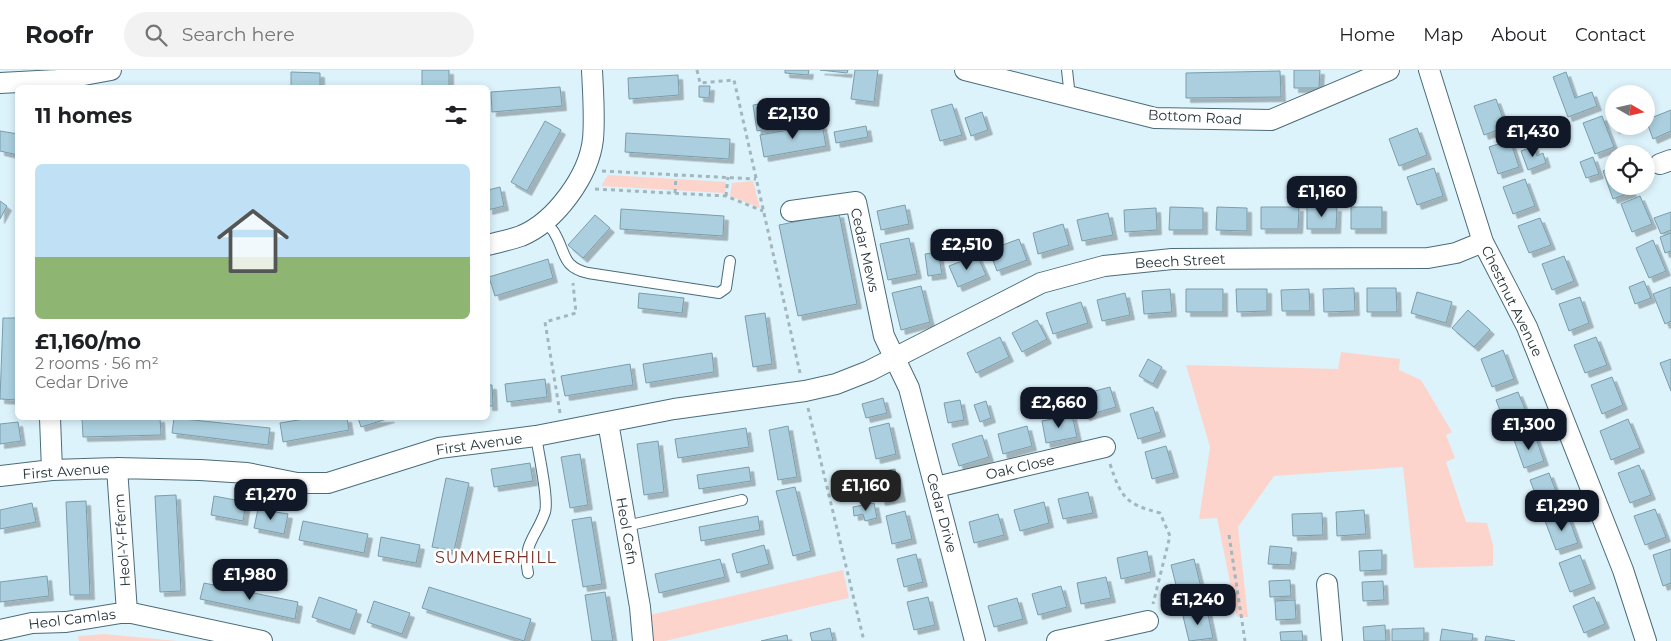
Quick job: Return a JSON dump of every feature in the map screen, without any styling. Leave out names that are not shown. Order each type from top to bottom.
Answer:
[{"type":"street","points":[[0,83],[60,84],[111,70]]},
{"type":"street","points":[[490,244],[521,236],[544,222],[574,188],[587,165],[593,139],[592,70]]},
{"type":"street","name":"Bottom Road","points":[[965,70],[1155,118],[1271,120],[1385,71]]},
{"type":"street","name":"Chestnut Avenue","points":[[1430,70],[1483,242],[1527,327],[1623,570],[1646,641]]},
{"type":"street","name":"Cedar Mews","points":[[791,211],[856,202],[884,336],[894,358]]},
{"type":"street","name":"Beech Street","points":[[894,358],[1041,283],[1104,266],[1172,259],[1428,258],[1456,253],[1483,242]]},
{"type":"street","name":"First Avenue","points":[[0,476],[52,470],[117,468],[247,473],[296,483],[328,483],[439,448],[536,436],[674,409],[804,391],[836,384],[894,358]]},
{"type":"street","name":"Cedar Drive","points":[[894,358],[909,388],[975,641]]},
{"type":"street","points":[[50,420],[52,470]]},
{"type":"street","name":"Heol Cefn","points":[[608,422],[640,607],[643,641]]},
{"type":"street","name":"Oak Close","points":[[936,487],[1105,447]]},
{"type":"street","name":"Heol-Y-Fferm","points":[[117,468],[127,612]]},
{"type":"street","points":[[1327,584],[1332,641]]},
{"type":"street","name":"Heol Camlas","points":[[0,630],[32,622],[66,622],[127,612],[262,641]]},
{"type":"street","points":[[1057,641],[1148,621]]},
{"type":"lane","points":[[1067,70],[1070,97]]},
{"type":"lane","points":[[544,222],[555,233],[560,249],[572,267],[588,273],[720,293],[726,288],[730,262]]},
{"type":"lane","points":[[528,573],[525,560],[530,542],[546,511],[536,436]]},
{"type":"lane","points":[[626,526],[742,500]]},
{"type":"path","points":[[697,70],[700,83],[734,80],[804,391],[864,641]]},
{"type":"path","points":[[587,165],[603,171],[756,179]]},
{"type":"path","points":[[675,193],[676,175]]},
{"type":"path","points":[[726,196],[728,177]]},
{"type":"path","points":[[574,188],[726,196],[763,211]]},
{"type":"path","points":[[563,430],[545,322],[576,313],[572,267]]},
{"type":"path","points":[[1105,447],[1118,489],[1136,507],[1160,513],[1170,536],[1148,621]]},
{"type":"path","points":[[1230,535],[1245,641]]},
{"type":"shaded area","points":[[608,175],[726,182],[725,193],[601,186]]},
{"type":"shaded area","points":[[753,181],[760,208],[730,196],[732,183]]},
{"type":"shaded area","points":[[1341,352],[1400,359],[1399,370],[1421,380],[1452,432],[1446,435],[1455,458],[1446,462],[1466,522],[1487,523],[1493,545],[1493,566],[1414,568],[1403,467],[1274,476],[1238,527],[1248,617],[1237,617],[1217,518],[1199,519],[1210,447],[1186,365],[1338,369]]},
{"type":"shaded area","points":[[843,570],[849,598],[665,641],[654,641],[650,615]]},
{"type":"shaded area","points":[[105,634],[178,641],[79,641],[78,636]]},
{"type":"building","points":[[422,70],[449,70],[449,85],[422,85]]},
{"type":"building","points":[[785,70],[809,70],[808,75],[785,73]]},
{"type":"building","points":[[820,70],[848,70],[847,73]]},
{"type":"building","points":[[855,70],[878,70],[874,102],[851,99]]},
{"type":"building","points":[[1294,70],[1320,70],[1319,88],[1294,88]]},
{"type":"building","points":[[1280,71],[1281,97],[1186,98],[1186,73]]},
{"type":"building","points":[[291,72],[320,73],[320,85],[291,85]]},
{"type":"building","points":[[1566,72],[1575,98],[1592,92],[1597,106],[1568,117],[1553,77]]},
{"type":"building","points":[[678,75],[679,95],[629,99],[628,78]]},
{"type":"building","points":[[699,86],[710,86],[709,98],[699,97]]},
{"type":"building","points":[[560,87],[562,106],[492,112],[491,92]]},
{"type":"building","points":[[1496,99],[1506,127],[1484,135],[1474,106]]},
{"type":"building","points":[[774,102],[778,127],[757,131],[753,105]]},
{"type":"building","points":[[952,104],[962,135],[940,141],[931,110]]},
{"type":"building","points":[[1671,110],[1671,131],[1653,139],[1652,135],[1655,135],[1655,116]]},
{"type":"building","points":[[982,112],[988,130],[971,136],[965,118]]},
{"type":"building","points":[[1602,116],[1605,124],[1605,135],[1609,135],[1613,145],[1605,145],[1605,150],[1595,154],[1583,123]]},
{"type":"building","points":[[545,121],[561,130],[527,191],[511,182]]},
{"type":"building","points":[[822,124],[826,146],[764,157],[760,135]]},
{"type":"building","points":[[866,126],[868,137],[836,143],[834,132]]},
{"type":"building","points":[[1417,128],[1427,155],[1399,166],[1389,139]]},
{"type":"building","points":[[0,131],[15,134],[15,154],[0,151]]},
{"type":"building","points":[[626,133],[730,139],[729,159],[625,152]]},
{"type":"building","points":[[1510,140],[1519,167],[1498,174],[1489,147]]},
{"type":"building","points":[[1534,146],[1537,156],[1543,153],[1546,163],[1528,170],[1521,151]]},
{"type":"building","points":[[1593,157],[1599,174],[1586,178],[1580,162]]},
{"type":"building","points":[[1434,168],[1443,196],[1417,205],[1407,177]]},
{"type":"building","points":[[1525,179],[1535,206],[1513,214],[1503,187]]},
{"type":"building","points":[[500,187],[504,206],[490,210],[490,190]]},
{"type":"building","points":[[1289,188],[1308,189],[1307,204],[1289,203]]},
{"type":"building","points":[[1612,195],[1624,195],[1613,199]]},
{"type":"building","points":[[1640,196],[1652,224],[1632,232],[1621,204]]},
{"type":"building","points":[[0,201],[7,206],[0,219]]},
{"type":"building","points":[[905,205],[909,224],[881,230],[877,211]]},
{"type":"building","points":[[1170,207],[1203,208],[1203,230],[1169,230]]},
{"type":"building","points":[[1217,207],[1247,208],[1247,231],[1216,230]]},
{"type":"building","points":[[1261,207],[1299,207],[1298,229],[1261,229]]},
{"type":"building","points":[[1307,207],[1337,207],[1336,229],[1307,229]]},
{"type":"building","points":[[1351,207],[1382,207],[1382,229],[1351,229]]},
{"type":"building","points":[[1156,208],[1157,230],[1125,232],[1124,210]]},
{"type":"building","points":[[621,209],[724,216],[723,236],[620,229]]},
{"type":"building","points":[[1671,212],[1671,230],[1661,234],[1654,218]]},
{"type":"building","points":[[839,213],[857,304],[798,316],[779,225]]},
{"type":"building","points":[[1108,213],[1113,235],[1082,241],[1077,220]]},
{"type":"building","points":[[595,215],[610,228],[583,258],[568,245]]},
{"type":"building","points":[[1540,218],[1551,245],[1529,253],[1518,226]]},
{"type":"building","points":[[1063,224],[1069,245],[1038,254],[1033,233]]},
{"type":"building","points":[[1671,233],[1671,251],[1665,253],[1660,237]]},
{"type":"building","points":[[909,238],[917,274],[888,280],[880,244]]},
{"type":"building","points":[[1019,239],[1027,260],[997,271],[989,250]]},
{"type":"building","points":[[1653,240],[1666,271],[1649,278],[1636,248]]},
{"type":"building","points":[[938,252],[942,274],[928,276],[925,254]]},
{"type":"building","points":[[977,255],[986,275],[958,287],[949,266]]},
{"type":"building","points":[[1564,256],[1574,281],[1552,290],[1542,264]]},
{"type":"building","points":[[548,259],[553,278],[495,296],[490,277]]},
{"type":"building","points":[[1644,281],[1651,298],[1635,304],[1629,287]]},
{"type":"building","points":[[921,286],[930,322],[901,330],[892,293]]},
{"type":"building","points":[[1671,287],[1671,321],[1665,324],[1653,294]]},
{"type":"building","points":[[1354,288],[1355,311],[1324,312],[1323,289]]},
{"type":"building","points":[[1367,288],[1396,288],[1397,312],[1367,312]]},
{"type":"building","points":[[1170,289],[1172,312],[1144,314],[1142,291]]},
{"type":"building","points":[[1186,289],[1223,289],[1223,312],[1186,312]]},
{"type":"building","points":[[1236,289],[1267,289],[1267,311],[1237,312]]},
{"type":"building","points":[[1309,289],[1310,311],[1282,311],[1281,290]]},
{"type":"building","points":[[1417,292],[1452,302],[1446,323],[1411,313]]},
{"type":"building","points":[[639,293],[684,298],[682,313],[638,308]]},
{"type":"building","points":[[1125,293],[1130,315],[1102,321],[1097,300]]},
{"type":"building","points":[[1580,297],[1589,323],[1569,331],[1559,304]]},
{"type":"building","points":[[1081,302],[1088,323],[1053,334],[1046,313]]},
{"type":"building","points":[[1468,310],[1490,330],[1474,347],[1452,328]]},
{"type":"building","points":[[765,313],[772,364],[753,367],[745,316]]},
{"type":"building","points":[[3,318],[15,318],[15,400],[0,399]]},
{"type":"building","points":[[1037,320],[1047,339],[1022,352],[1012,333]]},
{"type":"building","points":[[1000,337],[1009,357],[976,373],[967,353]]},
{"type":"building","points":[[1596,337],[1607,365],[1585,373],[1574,345]]},
{"type":"building","points":[[1503,350],[1514,379],[1492,387],[1481,359]]},
{"type":"building","points":[[712,353],[714,372],[646,383],[643,364]]},
{"type":"building","points":[[1148,359],[1162,367],[1153,384],[1139,376]]},
{"type":"building","points":[[1671,359],[1671,391],[1660,363]]},
{"type":"building","points":[[630,364],[633,385],[565,396],[561,376]]},
{"type":"building","points":[[1612,377],[1623,405],[1602,414],[1591,385]]},
{"type":"building","points":[[545,379],[547,397],[507,402],[505,384]]},
{"type":"building","points":[[490,385],[492,385],[493,406],[490,406]]},
{"type":"building","points":[[1110,387],[1116,407],[1085,416],[1080,395]]},
{"type":"building","points":[[1518,392],[1529,419],[1507,428],[1496,400]]},
{"type":"building","points":[[883,398],[887,413],[866,418],[862,404]]},
{"type":"building","points":[[960,400],[964,420],[948,423],[944,403]]},
{"type":"building","points":[[986,401],[991,418],[980,422],[974,405]]},
{"type":"building","points":[[1153,407],[1161,432],[1138,439],[1130,414]]},
{"type":"building","points":[[1072,415],[1077,437],[1046,443],[1042,421]]},
{"type":"building","points":[[1628,419],[1640,448],[1611,460],[1600,431]]},
{"type":"building","points":[[82,420],[160,420],[161,435],[83,437]]},
{"type":"building","points":[[174,420],[193,420],[270,428],[268,445],[172,433]]},
{"type":"building","points":[[298,420],[347,420],[349,430],[283,442],[280,423]]},
{"type":"building","points":[[359,420],[384,420],[361,427]]},
{"type":"building","points":[[18,422],[21,441],[0,444],[0,424]]},
{"type":"building","points":[[889,423],[896,454],[876,459],[869,428]]},
{"type":"building","points":[[788,426],[797,477],[778,480],[769,430]]},
{"type":"building","points":[[1027,426],[1032,446],[1003,454],[998,434]]},
{"type":"building","points":[[746,428],[749,447],[678,458],[675,439]]},
{"type":"building","points":[[1534,433],[1544,461],[1524,468],[1514,440]]},
{"type":"building","points":[[982,435],[989,457],[959,466],[952,444]]},
{"type":"building","points":[[658,441],[664,492],[644,495],[637,444]]},
{"type":"building","points":[[1166,446],[1174,473],[1152,479],[1145,452]]},
{"type":"building","points":[[580,454],[588,505],[570,508],[561,457]]},
{"type":"building","points":[[530,463],[533,481],[494,487],[491,469]]},
{"type":"building","points":[[1639,465],[1651,495],[1630,503],[1618,473]]},
{"type":"building","points":[[749,467],[751,481],[699,489],[697,475]]},
{"type":"building","points":[[895,469],[901,497],[881,501],[875,473]]},
{"type":"building","points":[[1549,473],[1560,502],[1541,509],[1530,480]]},
{"type":"building","points":[[446,478],[469,483],[454,551],[432,547]]},
{"type":"building","points":[[795,487],[811,551],[793,556],[776,491]]},
{"type":"building","points":[[1088,492],[1093,513],[1063,519],[1058,499]]},
{"type":"building","points":[[176,495],[181,591],[160,592],[155,496]]},
{"type":"building","points":[[214,496],[246,502],[243,521],[211,515]]},
{"type":"building","points":[[86,501],[90,595],[70,595],[66,502]]},
{"type":"building","points":[[1044,502],[1049,523],[1020,531],[1014,510]]},
{"type":"building","points":[[32,503],[36,522],[0,529],[0,510]]},
{"type":"building","points":[[874,503],[877,518],[865,521],[863,514],[854,516],[853,507]]},
{"type":"building","points":[[258,509],[288,514],[284,534],[254,528]]},
{"type":"building","points":[[1655,509],[1666,537],[1645,545],[1634,516]]},
{"type":"building","points":[[1364,510],[1366,534],[1337,536],[1336,512]]},
{"type":"building","points":[[905,511],[912,539],[892,544],[886,516]]},
{"type":"building","points":[[1322,513],[1323,535],[1293,536],[1292,514]]},
{"type":"building","points":[[1567,513],[1578,543],[1556,550],[1545,521]]},
{"type":"building","points":[[998,514],[1004,535],[974,543],[969,522]]},
{"type":"building","points":[[758,516],[760,530],[701,541],[699,527]]},
{"type":"building","points":[[591,517],[602,584],[583,587],[572,520]]},
{"type":"building","points":[[303,521],[368,534],[364,553],[299,540]]},
{"type":"building","points":[[381,537],[420,545],[416,563],[378,556]]},
{"type":"building","points":[[764,545],[769,564],[737,573],[732,554]]},
{"type":"building","points":[[1270,546],[1292,548],[1290,565],[1268,564]]},
{"type":"building","points":[[1671,549],[1671,583],[1663,586],[1653,555]]},
{"type":"building","points":[[1382,550],[1382,570],[1360,571],[1359,551]]},
{"type":"building","points":[[1147,551],[1151,572],[1121,579],[1117,558]]},
{"type":"building","points":[[916,554],[923,582],[904,587],[897,559]]},
{"type":"building","points":[[1580,555],[1591,584],[1570,592],[1559,563]]},
{"type":"building","points":[[720,559],[725,577],[659,593],[655,574]]},
{"type":"building","points":[[1194,559],[1203,595],[1180,601],[1171,565]]},
{"type":"building","points":[[47,576],[49,596],[0,602],[0,582]]},
{"type":"building","points":[[1106,577],[1111,598],[1081,604],[1077,583]]},
{"type":"building","points":[[1290,580],[1291,596],[1270,597],[1269,581]]},
{"type":"building","points":[[1383,581],[1384,600],[1363,601],[1362,582]]},
{"type":"building","points":[[204,583],[298,602],[295,619],[200,599]]},
{"type":"building","points":[[1061,586],[1067,607],[1038,615],[1032,594]]},
{"type":"building","points":[[429,587],[531,619],[524,641],[422,608]]},
{"type":"building","points":[[605,592],[613,641],[592,641],[585,595]]},
{"type":"building","points":[[319,597],[357,610],[350,630],[312,617]]},
{"type":"building","points":[[928,597],[935,625],[914,630],[907,602]]},
{"type":"building","points":[[1594,597],[1605,624],[1584,633],[1573,606]]},
{"type":"building","points":[[1017,598],[1023,619],[994,627],[988,606]]},
{"type":"building","points":[[1295,600],[1296,619],[1276,620],[1275,601]]},
{"type":"building","points":[[374,601],[410,613],[402,634],[367,622]]},
{"type":"building","points":[[1207,610],[1213,638],[1189,641],[1183,616]]},
{"type":"building","points":[[1385,625],[1386,641],[1364,641],[1363,627]]},
{"type":"building","points":[[830,628],[833,641],[812,641],[810,633]]},
{"type":"building","points":[[1424,628],[1424,641],[1392,641],[1392,629]]},
{"type":"building","points":[[1442,629],[1473,634],[1472,641],[1440,641]]},
{"type":"building","points":[[1302,631],[1303,641],[1281,641],[1280,632]]},
{"type":"building","points":[[787,635],[788,641],[761,641]]},
{"type":"building","points":[[1486,636],[1515,641],[1485,641]]},
{"type":"district","name":"SUMMERHILL","points":[[496,557]]}]
